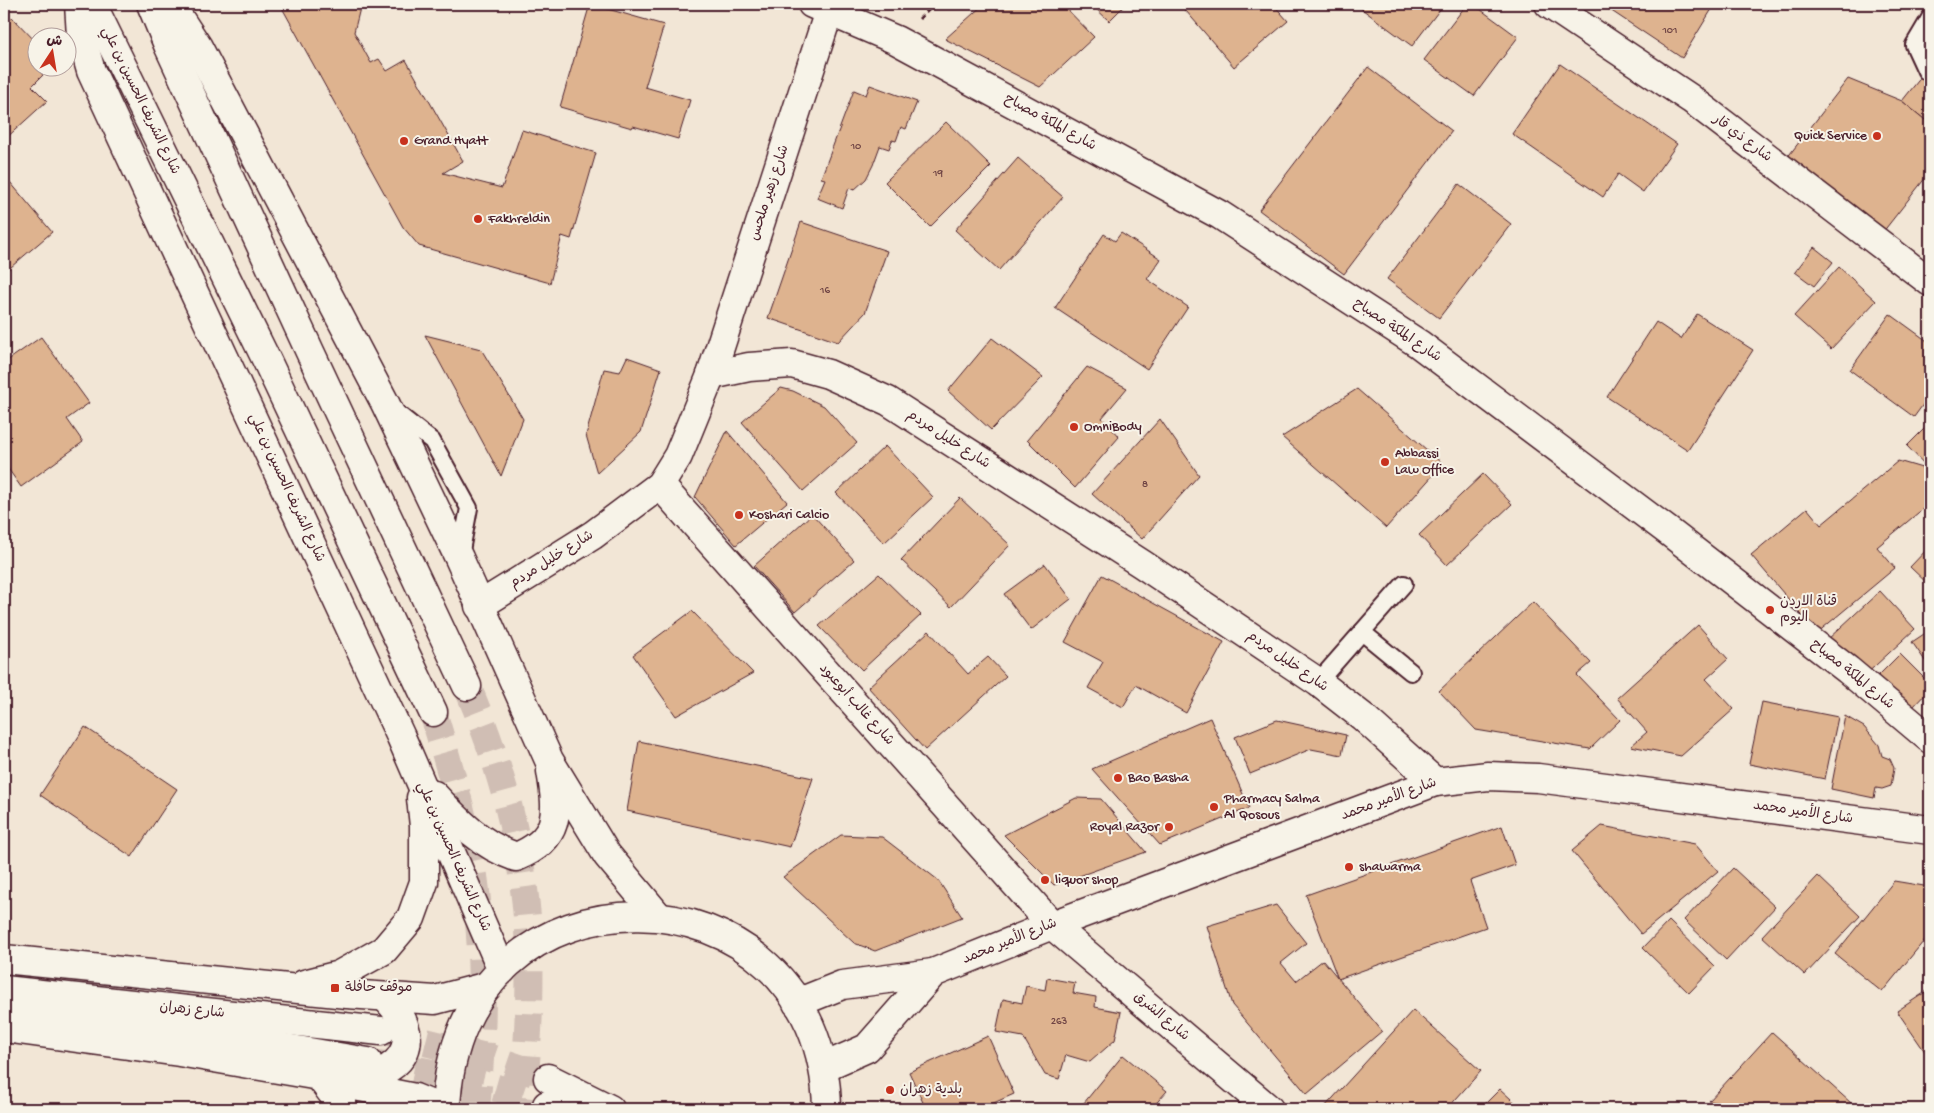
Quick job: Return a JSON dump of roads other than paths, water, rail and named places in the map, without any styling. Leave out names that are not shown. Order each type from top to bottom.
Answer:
[{"type":"street","name":"شارع الشريف الحسين بن علي","points":[[79,4],[81,36],[91,70],[402,737],[495,978]]},
{"type":"street","name":"شارع الشريف الحسين بن علي","points":[[92,4],[263,352],[433,712]]},
{"type":"street","points":[[151,4],[168,45],[307,345],[467,686]]},
{"type":"street","points":[[170,4],[198,47],[385,404],[459,558],[549,760],[607,855],[658,916]]},
{"type":"street","name":"شارع ذي قار","points":[[1549,4],[1691,99],[1930,282]]},
{"type":"street","name":"شارع زهير ملحس","points":[[711,375],[824,6]]},
{"type":"street","name":"شارع الملكة مصباح","points":[[824,6],[896,40],[1220,215],[1419,344],[1668,531],[1848,670],[1930,739]]},
{"type":"street","name":"شارع خليل مردم","points":[[479,606],[593,535],[660,485],[678,456],[711,375],[749,367],[792,364],[828,374],[888,402],[1142,564],[1318,682],[1363,717],[1436,782]]},
{"type":"street","name":"شارع غالب أبوعبود","points":[[660,485],[1052,925]]},
{"type":"street","points":[[419,779],[459,822],[480,840],[516,857],[531,851],[542,842],[551,830],[556,798],[549,760]]},
{"type":"street","name":"شارع الأمير محمد","points":[[797,1003],[842,985],[933,973],[1052,925],[1436,782],[1488,776],[1538,778],[1930,830]]},
{"type":"street","points":[[289,988],[339,974],[367,960],[384,950],[411,918],[424,882],[424,826],[419,779]]},
{"type":"street","points":[[446,1109],[447,1084],[452,1058],[473,1008],[495,978],[524,952],[548,937],[574,926],[601,918],[629,915],[658,916],[699,926],[737,944],[770,970],[797,1003],[813,1034],[824,1067],[827,1109]]},
{"type":"street","name":"شارع الشرق","points":[[1052,925],[1269,1109]]},
{"type":"street","points":[[4,958],[289,988],[435,1000],[495,978]]},
{"type":"street","name":"شارع الأمير محمد","points":[[824,1067],[867,1048],[933,973]]},
{"type":"street","name":"شارع زهران","points":[[4,990],[381,1031]]},
{"type":"street","points":[[347,1097],[375,1076],[391,1068],[402,1056],[408,1043],[405,1025],[401,1017],[396,1008],[384,997]]},
{"type":"street","name":"شارع زهران","points":[[4,1009],[208,1036],[368,1062]]},
{"type":"street","points":[[4,1028],[179,1052],[319,1076],[347,1097],[415,1098],[442,1109]]},
{"type":"street","points":[[548,1078],[610,1109]]},
{"type":"lane","points":[[1926,71],[1914,44],[1930,18]]},
{"type":"lane","points":[[1318,682],[1404,584]]},
{"type":"lane","points":[[1362,632],[1411,672]]},
{"type":"tunnel","points":[[467,686],[502,782],[523,882],[528,939],[529,996],[527,1053],[522,1109]]},
{"type":"tunnel","points":[[433,712],[464,824],[476,894],[482,986],[481,1048],[476,1109]]},
{"type":"tunnel","points":[[385,1032],[490,1058],[543,1076]]},
{"type":"tunnel","points":[[372,1063],[457,1078],[539,1102]]},
{"type":"place","name":"Quick Service","points":[[1877,136]]},
{"type":"place","name":"Grand Hyatt","points":[[404,141]]},
{"type":"place","name":"Fakhreldin","points":[[478,219]]},
{"type":"place","name":"OmniBody","points":[[1074,427]]},
{"type":"place","name":"Abbassi Law Office","points":[[1385,462]]},
{"type":"place","name":"Koshari Calcio","points":[[739,515]]},
{"type":"place","name":"قناة الاردن اليوم","points":[[1770,610]]},
{"type":"place","name":"Bao Basha","points":[[1118,778]]},
{"type":"place","name":"Pharmacy Salma Al Qosous","points":[[1214,807]]},
{"type":"place","name":"Royal Razor","points":[[1169,827]]},
{"type":"place","name":"shawarma","points":[[1349,867]]},
{"type":"place","name":"liquor shop","points":[[1045,880]]},
{"type":"place","name":"موقف حافلة","points":[[335,988]]},
{"type":"place","name":"بلدية زهران","points":[[890,1090]]}]
